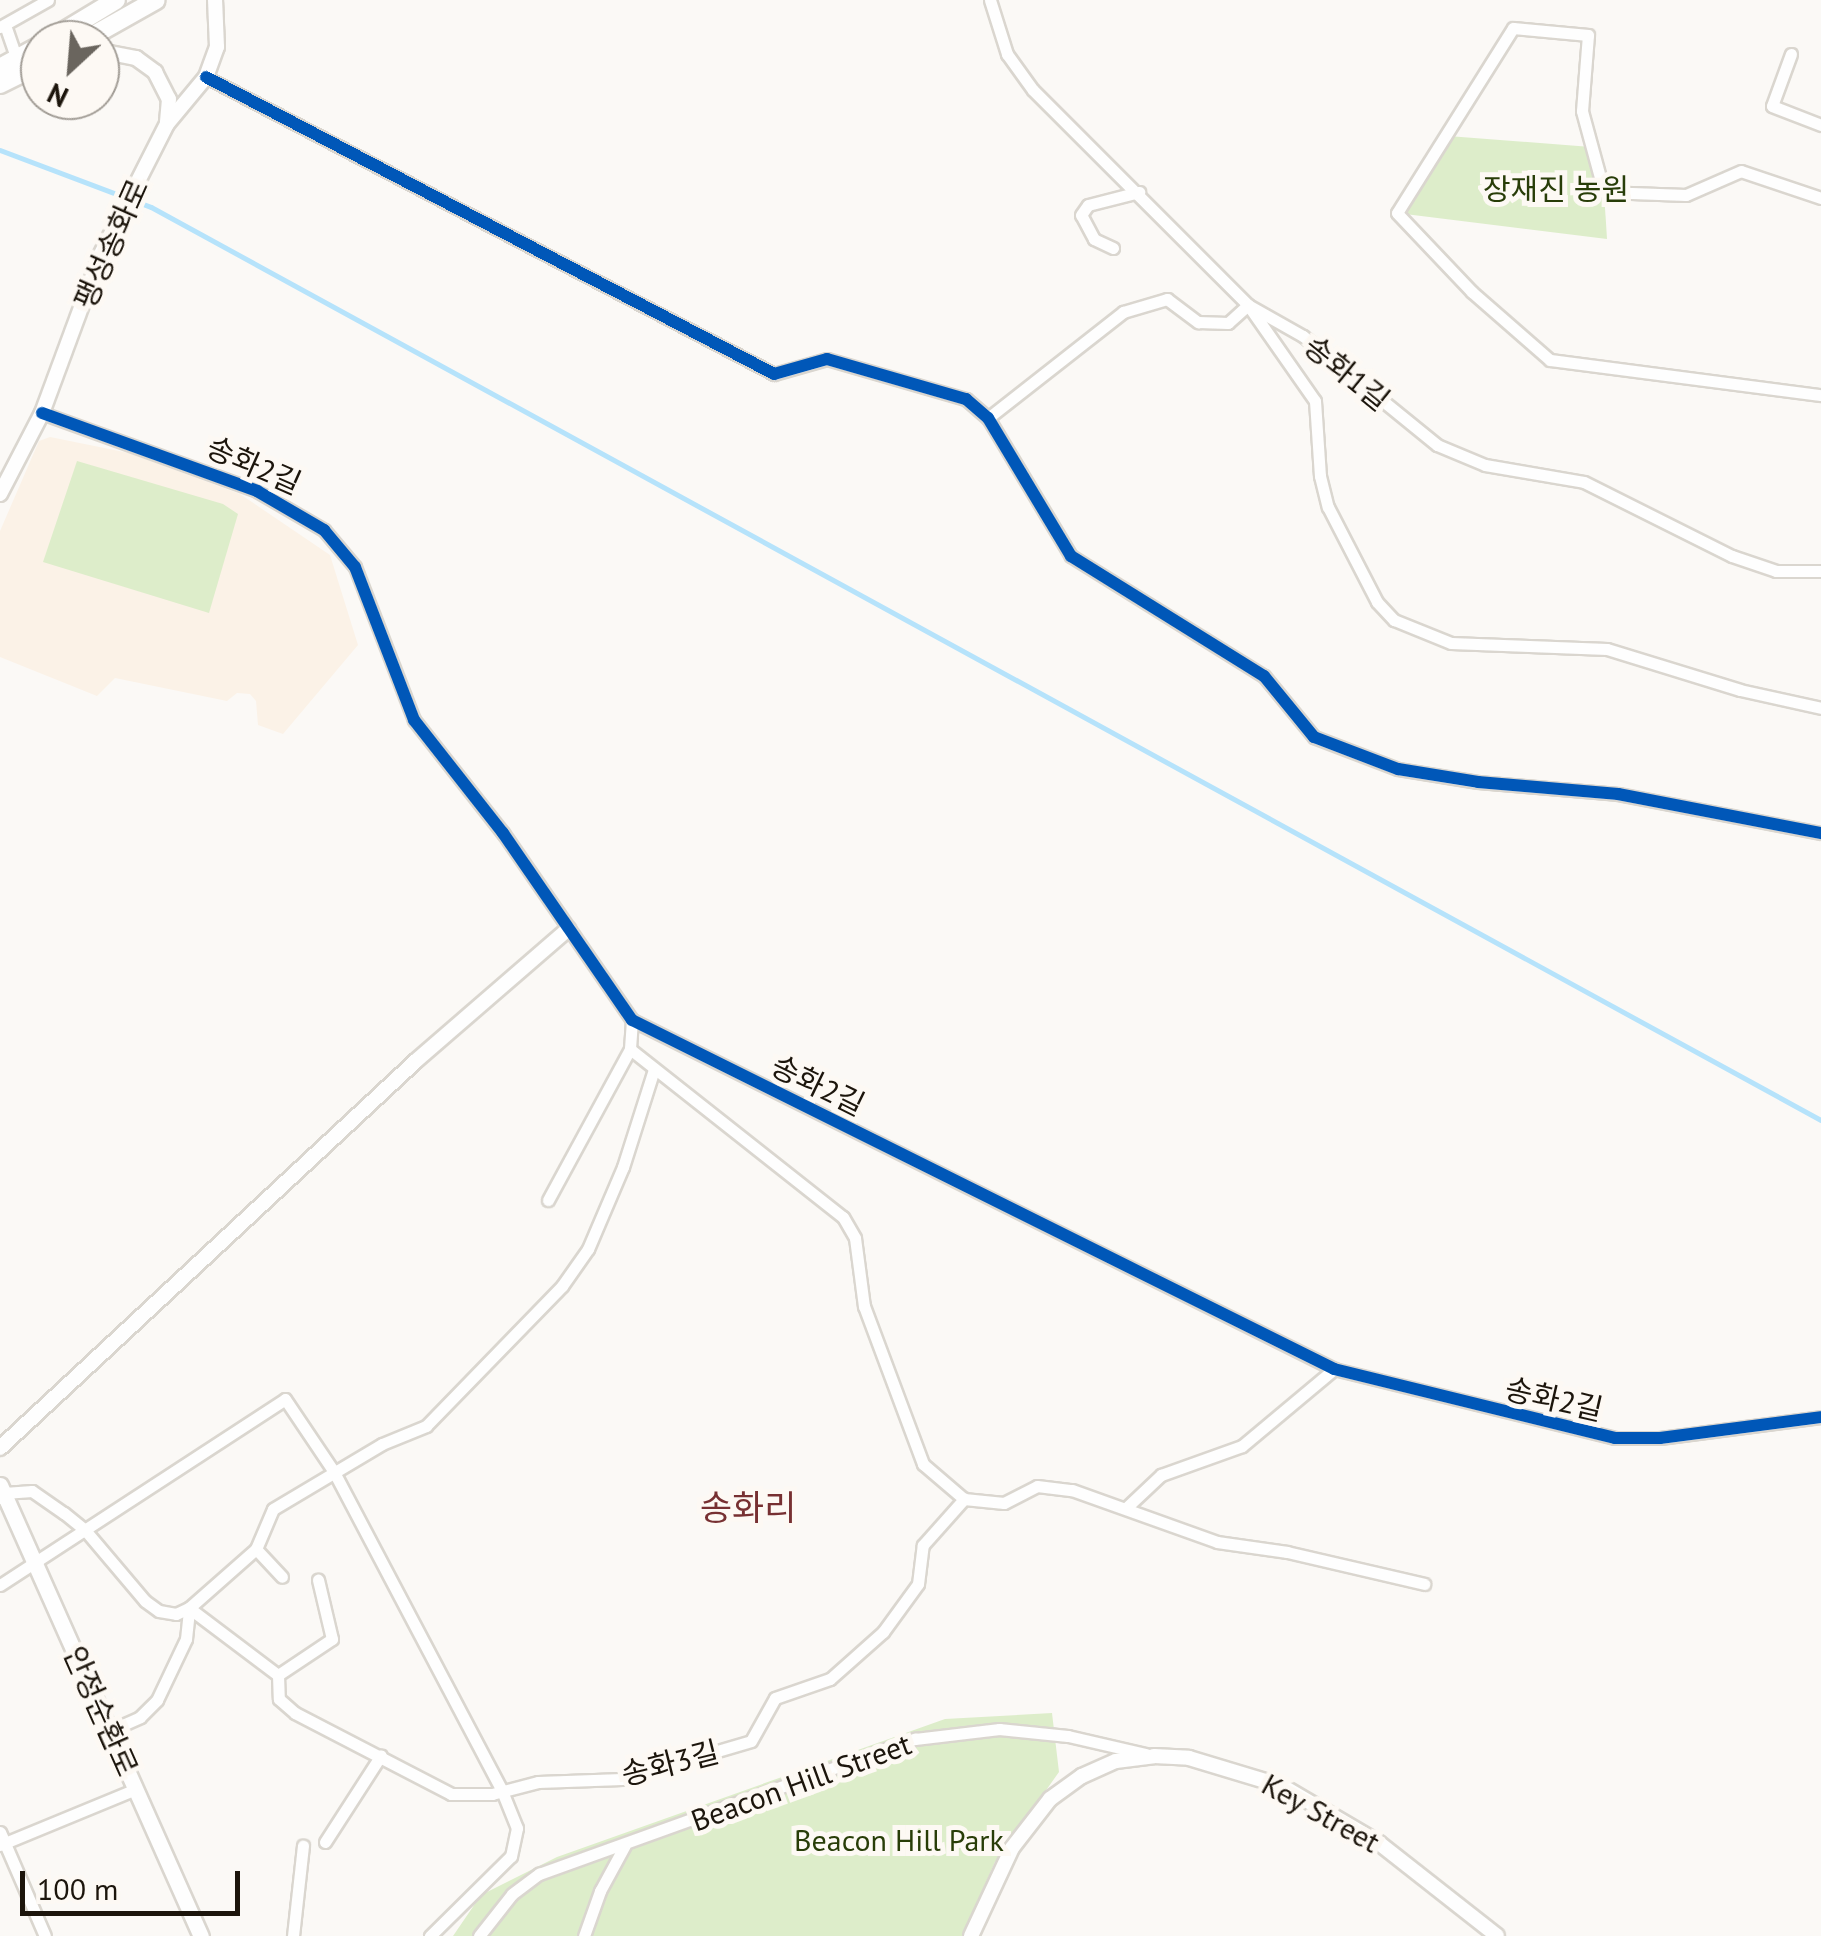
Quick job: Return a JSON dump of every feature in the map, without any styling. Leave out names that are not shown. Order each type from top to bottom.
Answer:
[{"type":"main road","points":[[83,20],[116,0]]},
{"type":"main road","points":[[120,20],[156,0]]},
{"type":"main road","name":"안정순환로","points":[[1,1492],[201,1936]]},
{"type":"street","points":[[9,64],[2,26],[48,0]]},
{"type":"street","name":"송화1길","points":[[990,0],[1008,54],[1033,90],[1248,305],[1303,336],[1422,433],[1459,457],[1584,482],[1732,556],[1776,571],[1821,571]]},
{"type":"street","name":"팽성송화로","points":[[2,487],[42,413],[100,256],[167,124],[206,77],[217,48],[218,3]]},
{"type":"street","points":[[1821,198],[1741,171],[1686,195],[1604,192],[1582,111],[1588,35],[1512,28],[1397,212],[1472,292],[1550,360],[1821,395]]},
{"type":"street","points":[[120,54],[155,72],[168,99],[167,124]]},
{"type":"street","points":[[1791,54],[1772,106],[1821,125]]},
{"type":"street","points":[[206,77],[774,374],[827,359],[966,400],[988,418],[1071,556],[1264,676],[1314,737],[1398,769],[1478,782],[1618,794],[1821,833]]},
{"type":"street","points":[[1113,248],[1094,238],[1081,215],[1088,205],[1139,192]]},
{"type":"street","points":[[988,418],[1122,312],[1167,299],[1198,322],[1228,324],[1248,305],[1315,401],[1320,476],[1328,507],[1376,602],[1394,620],[1450,643],[1608,649],[1740,690],[1821,708]]},
{"type":"street","name":"송화2길","points":[[42,413],[258,490],[324,530],[355,567],[414,720],[504,833],[632,1020],[1334,1369],[1615,1438],[1660,1438],[1821,1417]]},
{"type":"street","points":[[0,1448],[417,1060],[568,929]]},
{"type":"street","points":[[548,1200],[564,1177],[630,1049],[632,1020]]},
{"type":"street","points":[[630,1049],[844,1217],[855,1238],[864,1306],[923,1464],[964,1499],[1004,1503],[1037,1486],[1072,1490],[1218,1542],[1287,1552],[1424,1584]]},
{"type":"street","points":[[109,1732],[140,1716],[157,1700],[186,1639],[189,1608],[256,1549],[272,1508],[426,1426],[562,1286],[588,1248],[622,1167],[654,1069]]},
{"type":"street","points":[[1127,1507],[1161,1476],[1242,1446],[1334,1369]]},
{"type":"street","points":[[0,1585],[285,1398],[334,1472],[502,1791],[517,1828],[510,1856],[430,1936]]},
{"type":"street","name":"송화3길","points":[[1,1492],[32,1490],[85,1530],[159,1611],[176,1614],[189,1608],[278,1675],[280,1699],[295,1714],[380,1754],[451,1794],[502,1791],[538,1782],[622,1779],[751,1741],[775,1698],[830,1679],[883,1632],[918,1584],[922,1545],[964,1499]]},
{"type":"street","points":[[256,1549],[282,1578]]},
{"type":"street","points":[[278,1675],[332,1639],[318,1580]]},
{"type":"street","name":"Beacon Hill Street","points":[[479,1936],[512,1894],[539,1874],[915,1739],[1000,1729],[1068,1736],[1154,1756]]},
{"type":"street","points":[[325,1842],[380,1754]]},
{"type":"street","name":"Key Street","points":[[971,1936],[1012,1848],[1050,1800],[1082,1776],[1116,1761],[1154,1756],[1189,1758],[1282,1786],[1380,1843],[1496,1936]]},
{"type":"street","points":[[46,1936],[2,1840],[136,1789]]},
{"type":"street","points":[[584,1936],[600,1891],[625,1845]]},
{"type":"street","points":[[293,1936],[303,1846]]},
{"type":"shaded area","points":[[50,437],[129,453],[240,494],[330,555],[358,645],[283,734],[258,725],[256,701],[250,694],[237,693],[227,701],[115,678],[97,696],[0,657],[0,531],[39,441]]},
{"type":"green space","name":"장재진 농원","points":[[1448,136],[1591,147],[1604,192],[1607,239],[1397,213]]},
{"type":"green space","points":[[77,461],[223,504],[238,514],[209,613],[43,562]]},
{"type":"green space","name":"Beacon Hill Park","points":[[1052,1713],[1059,1772],[995,1862],[962,1936],[453,1936],[481,1895],[557,1857],[945,1719]]},
{"type":"waterway","points":[[0,150],[151,207],[1821,1120]]},
{"type":"cycle path","points":[[206,77],[774,374],[827,359],[966,399],[988,418],[1071,556],[1264,676],[1314,737],[1398,769],[1478,782],[1618,794],[1821,833]]},
{"type":"cycle path","points":[[42,413],[257,491],[324,530],[355,567],[414,720],[503,833],[632,1020],[1334,1369],[1615,1438],[1660,1438],[1821,1417]]},
{"type":"district","name":"송화리","points":[[748,1507]]}]
